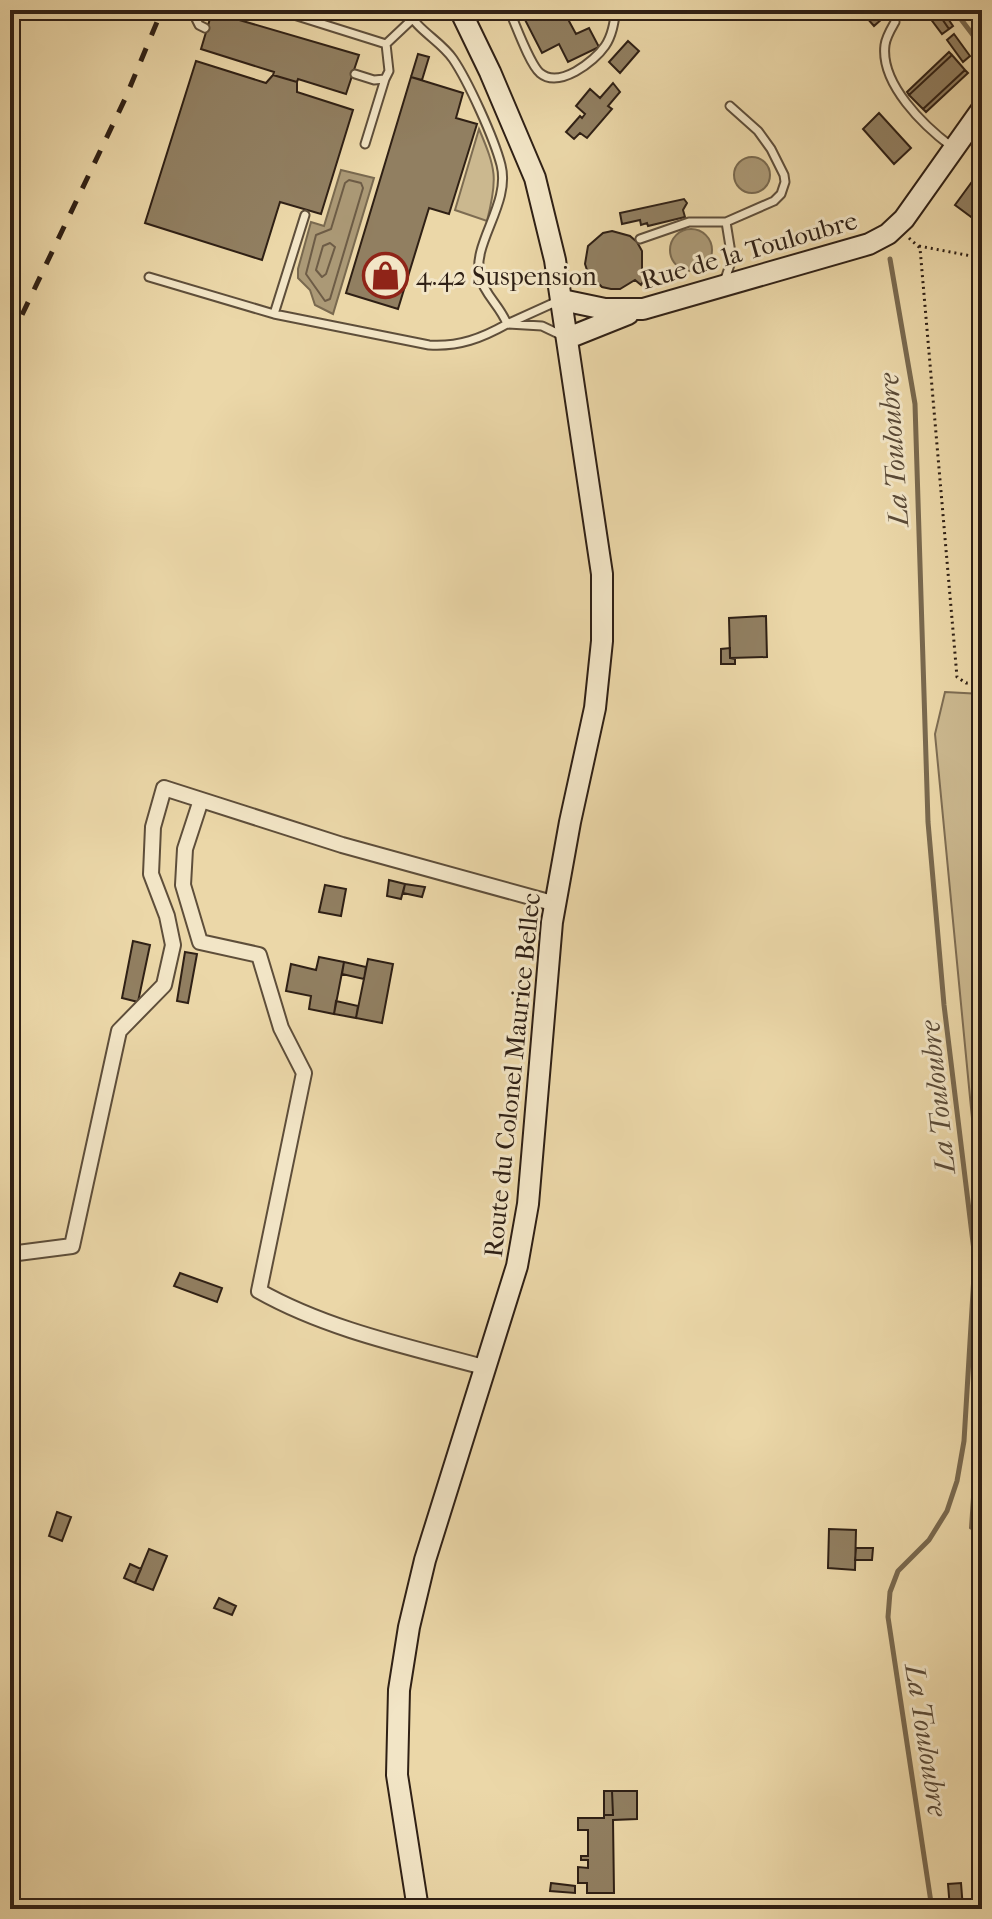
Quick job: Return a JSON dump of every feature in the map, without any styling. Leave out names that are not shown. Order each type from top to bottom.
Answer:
[{"type":"main road","name":"Route du Colonel Maurice Bellec","points":[[418,1909],[397,1775],[399,1690],[409,1627],[425,1560],[517,1266],[528,1204],[556,904],[595,708],[602,641],[602,574],[574,397],[568,334],[535,178],[460,10]]},
{"type":"main road","name":"Rue de la Touloubre","points":[[562,300],[605,309],[643,309],[722,286],[740,269],[869,244],[888,234],[904,219],[982,109]]},
{"type":"main road","points":[[568,334],[643,309]]},
{"type":"street","points":[[10,1254],[72,1246],[119,1031],[164,985],[173,945],[167,916],[151,874],[153,827],[164,788],[342,845],[556,904]]},
{"type":"street","points":[[201,800],[185,849],[183,885],[200,942],[259,955],[281,1028],[304,1073],[259,1291],[289,1308],[381,1339],[487,1368]]},
{"type":"lane","points":[[199,10],[196,19],[205,28]]},
{"type":"lane","points":[[278,10],[386,44]]},
{"type":"lane","points":[[365,144],[389,71],[386,44],[409,14],[422,10]]},
{"type":"lane","points":[[509,10],[537,70],[542,75],[559,78],[604,49],[616,10]]},
{"type":"lane","points":[[409,14],[452,57],[500,161],[502,192],[479,262],[480,277],[503,312],[507,324]]},
{"type":"lane","points":[[895,22],[885,45],[886,58],[898,89],[905,103],[928,129],[954,148]]},
{"type":"lane","points":[[355,74],[374,80],[385,79]]},
{"type":"lane","points":[[640,239],[689,222],[726,222],[774,201],[781,194],[785,182],[771,149],[758,131],[730,106]]},
{"type":"lane","points":[[274,314],[305,215]]},
{"type":"lane","points":[[726,222],[740,269]]},
{"type":"lane","points":[[149,277],[274,314],[429,345],[449,346],[470,342],[562,300]]},
{"type":"lane","points":[[507,324],[542,326],[568,334]]},
{"type":"path","points":[[903,232],[920,248],[957,677],[966,683],[982,683]]},
{"type":"path","points":[[917,245],[982,258]]},
{"type":"shaded area","points":[[479,129],[494,174],[487,221],[455,210]]},
{"type":"shaded area","points":[[945,692],[982,694],[982,1222],[935,734]]},
{"type":"shaded area","points":[[982,1346],[982,1536],[970,1528]]},
{"type":"water","points":[[752,157],[765,162],[770,175],[765,188],[752,193],[739,188],[734,175],[739,162]]},
{"type":"water","points":[[341,170],[374,178],[333,314],[315,305],[310,290],[298,278],[298,269],[311,222],[324,226]]},
{"type":"water","points":[[691,229],[706,235],[712,250],[706,265],[691,271],[676,265],[670,250],[676,235]]},
{"type":"building","points":[[520,10],[563,10],[576,34],[589,28],[599,47],[568,62],[559,44],[542,53]]},
{"type":"building","points":[[860,10],[892,10],[874,26]]},
{"type":"building","points":[[942,10],[953,26],[949,29],[938,13],[930,18],[926,13]]},
{"type":"building","points":[[212,12],[359,55],[346,94],[298,79],[297,82],[273,75],[274,72],[201,49]]},
{"type":"building","points":[[938,13],[949,29],[942,34],[930,18]]},
{"type":"building","points":[[954,34],[970,56],[963,62],[947,40]]},
{"type":"building","points":[[628,41],[639,51],[620,73],[609,62]]},
{"type":"building","points":[[949,52],[952,55],[909,95],[907,92]]},
{"type":"building","points":[[418,54],[429,57],[422,80],[411,77]]},
{"type":"building","points":[[952,55],[965,70],[923,109],[909,95]]},
{"type":"building","points":[[196,61],[266,83],[273,75],[297,82],[297,92],[353,110],[321,214],[280,202],[262,260],[145,223]]},
{"type":"building","points":[[965,70],[968,73],[926,112],[923,109]]},
{"type":"building","points":[[411,77],[463,93],[456,118],[477,124],[449,214],[429,208],[398,309],[346,293]]},
{"type":"building","points":[[613,83],[620,92],[608,106],[612,109],[587,138],[580,133],[574,139],[566,132],[585,114],[576,106],[590,89],[600,98]]},
{"type":"building","points":[[879,113],[911,148],[894,164],[863,129]]},
{"type":"building","points":[[982,168],[982,225],[955,205]]},
{"type":"building","points":[[684,199],[687,203],[683,210],[685,217],[648,226],[647,223],[641,225],[640,220],[622,224],[620,213]]},
{"type":"building","points":[[612,231],[630,236],[642,251],[642,270],[649,271],[641,285],[635,280],[620,289],[602,287],[588,273],[585,264],[588,246],[603,233]]},
{"type":"building","points":[[766,616],[767,657],[730,658],[729,618]]},
{"type":"building","points":[[730,648],[730,658],[735,659],[735,664],[721,664],[721,649]]},
{"type":"building","points":[[389,880],[405,884],[401,899],[387,896]]},
{"type":"building","points":[[405,884],[425,887],[422,897],[403,893]]},
{"type":"building","points":[[325,885],[346,889],[341,916],[319,912]]},
{"type":"building","points":[[133,941],[150,945],[138,1002],[122,998]]},
{"type":"building","points":[[185,952],[197,954],[188,1003],[177,1001]]},
{"type":"building","points":[[319,957],[344,962],[334,1014],[309,1009],[311,996],[286,991],[291,964],[316,970]]},
{"type":"building","points":[[368,959],[393,964],[382,1023],[356,1018]]},
{"type":"building","points":[[344,962],[366,967],[364,979],[342,974]]},
{"type":"building","points":[[336,1001],[358,1006],[356,1018],[334,1014]]},
{"type":"building","points":[[180,1273],[222,1288],[217,1302],[174,1286]]},
{"type":"building","points":[[57,1512],[71,1517],[62,1541],[49,1536]]},
{"type":"building","points":[[829,1529],[856,1530],[855,1570],[828,1568]]},
{"type":"building","points":[[856,1548],[873,1548],[872,1560],[855,1560]]},
{"type":"building","points":[[149,1549],[167,1556],[153,1590],[135,1583]]},
{"type":"building","points":[[130,1564],[141,1569],[135,1583],[124,1578]]},
{"type":"building","points":[[219,1598],[236,1606],[232,1615],[214,1608]]},
{"type":"building","points":[[604,1791],[612,1791],[613,1815],[604,1815]]},
{"type":"building","points":[[612,1791],[637,1791],[637,1819],[613,1820],[614,1893],[587,1893],[587,1883],[578,1883],[578,1867],[588,1868],[588,1860],[581,1860],[581,1856],[588,1856],[588,1830],[578,1830],[578,1818],[613,1815]]},
{"type":"building","points":[[551,1883],[575,1886],[575,1893],[550,1891]]},
{"type":"building","points":[[961,1883],[963,1909],[950,1909],[948,1884]]},
{"type":"waterway","name":"La Touloubre","points":[[954,10],[982,47]]},
{"type":"waterway","name":"La Touloubre","points":[[890,259],[915,404],[928,822],[944,1005],[975,1259],[964,1441],[957,1481],[947,1511],[929,1540],[898,1571],[890,1592],[888,1617],[932,1909]]},
{"type":"railway","points":[[10,340],[125,99],[162,10]]},
{"type":"place","name":"4.42 Suspension","points":[[385,276]]}]
